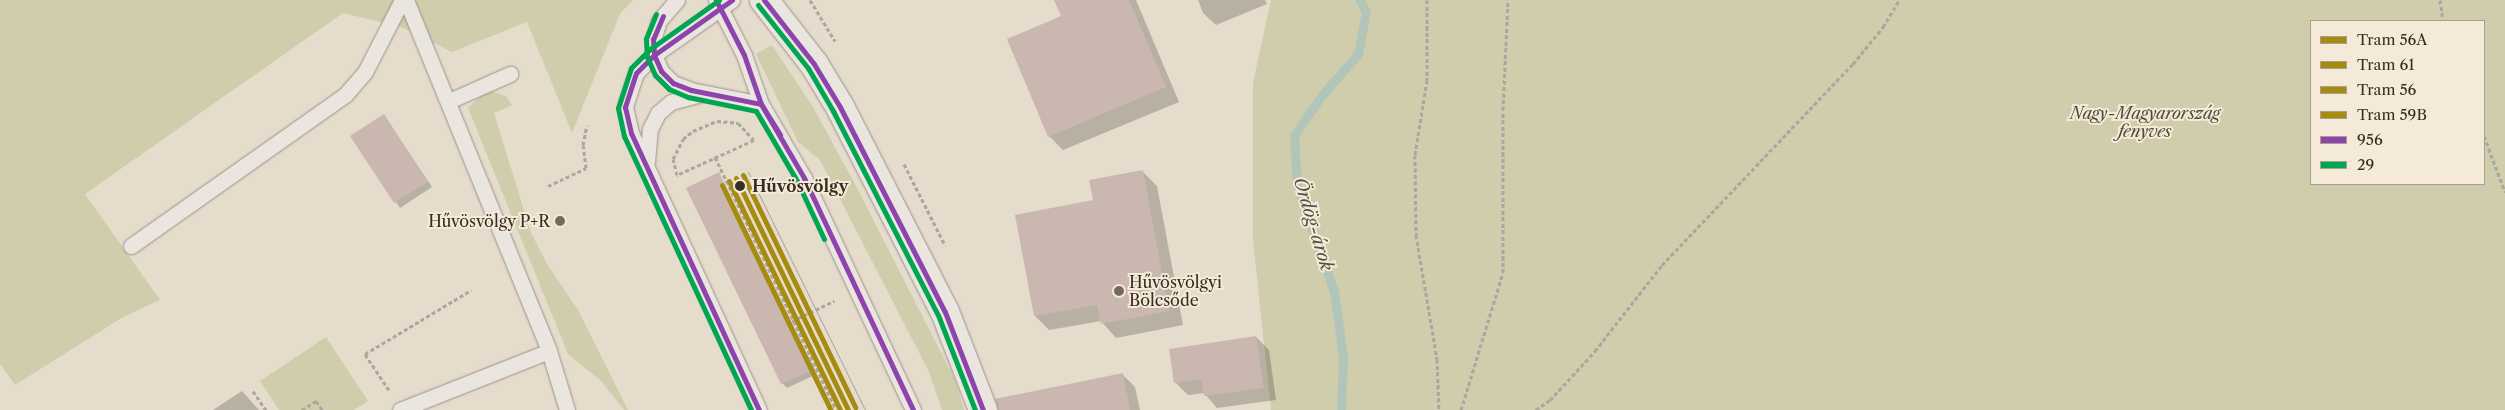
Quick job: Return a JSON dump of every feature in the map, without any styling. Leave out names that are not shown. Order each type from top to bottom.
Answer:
[{"type":"main road","points":[[764,0],[814,64],[840,107],[946,312],[983,410]]},
{"type":"lane","points":[[404,0],[449,101],[549,351],[567,410]]},
{"type":"lane","points":[[131,246],[345,96],[365,72],[404,0]]},
{"type":"lane","points":[[677,0],[659,21],[653,39],[654,55],[661,71],[673,82],[709,94],[760,104]]},
{"type":"lane","points":[[759,410],[631,133],[625,106],[636,73],[654,55],[723,3],[744,55],[760,104],[804,178],[913,410]]},
{"type":"lane","points":[[449,101],[510,74]]},
{"type":"lane","points":[[648,168],[646,146],[658,113],[671,102],[689,94],[709,94]]},
{"type":"lane","points":[[401,410],[549,351]]},
{"type":"path","points":[[1427,0],[1427,80],[1415,156],[1416,235],[1436,359],[1439,410]]},
{"type":"path","points":[[1461,410],[1504,273],[1504,110],[1508,0]]},
{"type":"path","points":[[1536,410],[1550,400],[1595,351],[1662,265],[1853,64],[1883,27],[1899,0]]},
{"type":"path","points":[[2440,0],[2443,20]]},
{"type":"path","points":[[717,121],[738,123],[747,129],[754,140],[715,157],[677,175],[674,159],[677,149],[693,131],[707,123],[717,121]]},
{"type":"path","points":[[548,186],[586,168],[583,145],[587,125]]},
{"type":"path","points":[[2485,139],[2505,192]]},
{"type":"path","points":[[715,157],[836,410]]},
{"type":"path","points":[[401,410],[365,354],[471,290]]},
{"type":"path","points":[[792,321],[834,301]]},
{"type":"path","points":[[253,391],[266,410]]},
{"type":"path","points":[[302,410],[316,401],[322,410]]},
{"type":"green space","points":[[0,0],[633,0],[620,14],[572,133],[527,22],[452,52],[401,27],[343,13],[85,194],[160,300],[123,317],[15,385],[0,364]]},
{"type":"green space","name":"Nagy-Magyarország fenyves","points":[[1271,0],[2505,0],[2505,410],[1271,410],[1253,240],[1253,83]]},
{"type":"green space","points":[[772,45],[813,107],[856,186],[954,378],[964,410],[942,410],[929,372],[820,160],[798,142],[756,54]]},
{"type":"green space","points":[[490,91],[506,96],[512,105],[494,113],[531,233],[547,264],[578,310],[628,410],[624,410],[601,381],[568,354],[468,108],[481,95]]},
{"type":"green space","points":[[326,337],[368,401],[354,410],[279,410],[260,381]]},
{"type":"building","points":[[1054,0],[1129,0],[1166,87],[1048,137],[1007,39],[1061,16]]},
{"type":"building","points":[[384,114],[428,182],[394,203],[350,136]]},
{"type":"building","points":[[1143,170],[1169,311],[1101,324],[1097,305],[1034,316],[1015,215],[1093,200],[1089,180]]},
{"type":"building","points":[[719,172],[814,369],[781,384],[686,188]]},
{"type":"building","points":[[1256,336],[1264,388],[1204,396],[1201,379],[1174,383],[1169,349]]},
{"type":"building","points":[[1123,373],[1130,410],[998,410],[995,399]]},
{"type":"waterway","name":"Ördög-árok","points":[[1341,410],[1343,356],[1334,292],[1297,185],[1294,136],[1322,95],[1358,54],[1366,12],[1360,0]]},
{"type":"tram line","points":[[748,172],[865,410]]},
{"type":"tram line","name":"56","points":[[743,175],[855,407]]},
{"type":"tram line","name":"56A","points":[[736,178],[848,410]]},
{"type":"tram line","name":"61","points":[[729,181],[840,410]]},
{"type":"tram line","name":"59B","points":[[722,185],[831,410]]},
{"type":"transit line","name":"956","points":[[716,0],[744,55],[761,104],[804,178],[913,410]]},
{"type":"transit line","name":"29","points":[[719,0],[650,49],[631,68],[618,108],[624,136],[751,410]]},
{"type":"transit line","name":"956","points":[[732,0],[654,55],[636,73],[625,107],[631,133],[759,410]]},
{"type":"transit line","name":"956","points":[[764,0],[814,64],[840,107],[945,312],[983,410]]},
{"type":"transit line","name":"29","points":[[758,5],[808,68],[833,111],[938,315],[975,410]]},
{"type":"transit line","name":"29","points":[[656,14],[646,39],[647,57],[655,75],[669,89],[688,97],[756,111],[797,181],[824,239]]},
{"type":"transit line","name":"956","points":[[663,16],[653,39],[654,55],[661,71],[673,83],[691,90],[761,104],[780,135]]},
{"type":"place","name":"Hűvösvölgy","points":[[740,186]]},
{"type":"place","name":"Hűvösvölgy P+R","points":[[560,221]]},
{"type":"place","name":"Hűvösvölgyi Bölcsőde","points":[[1119,291]]}]
